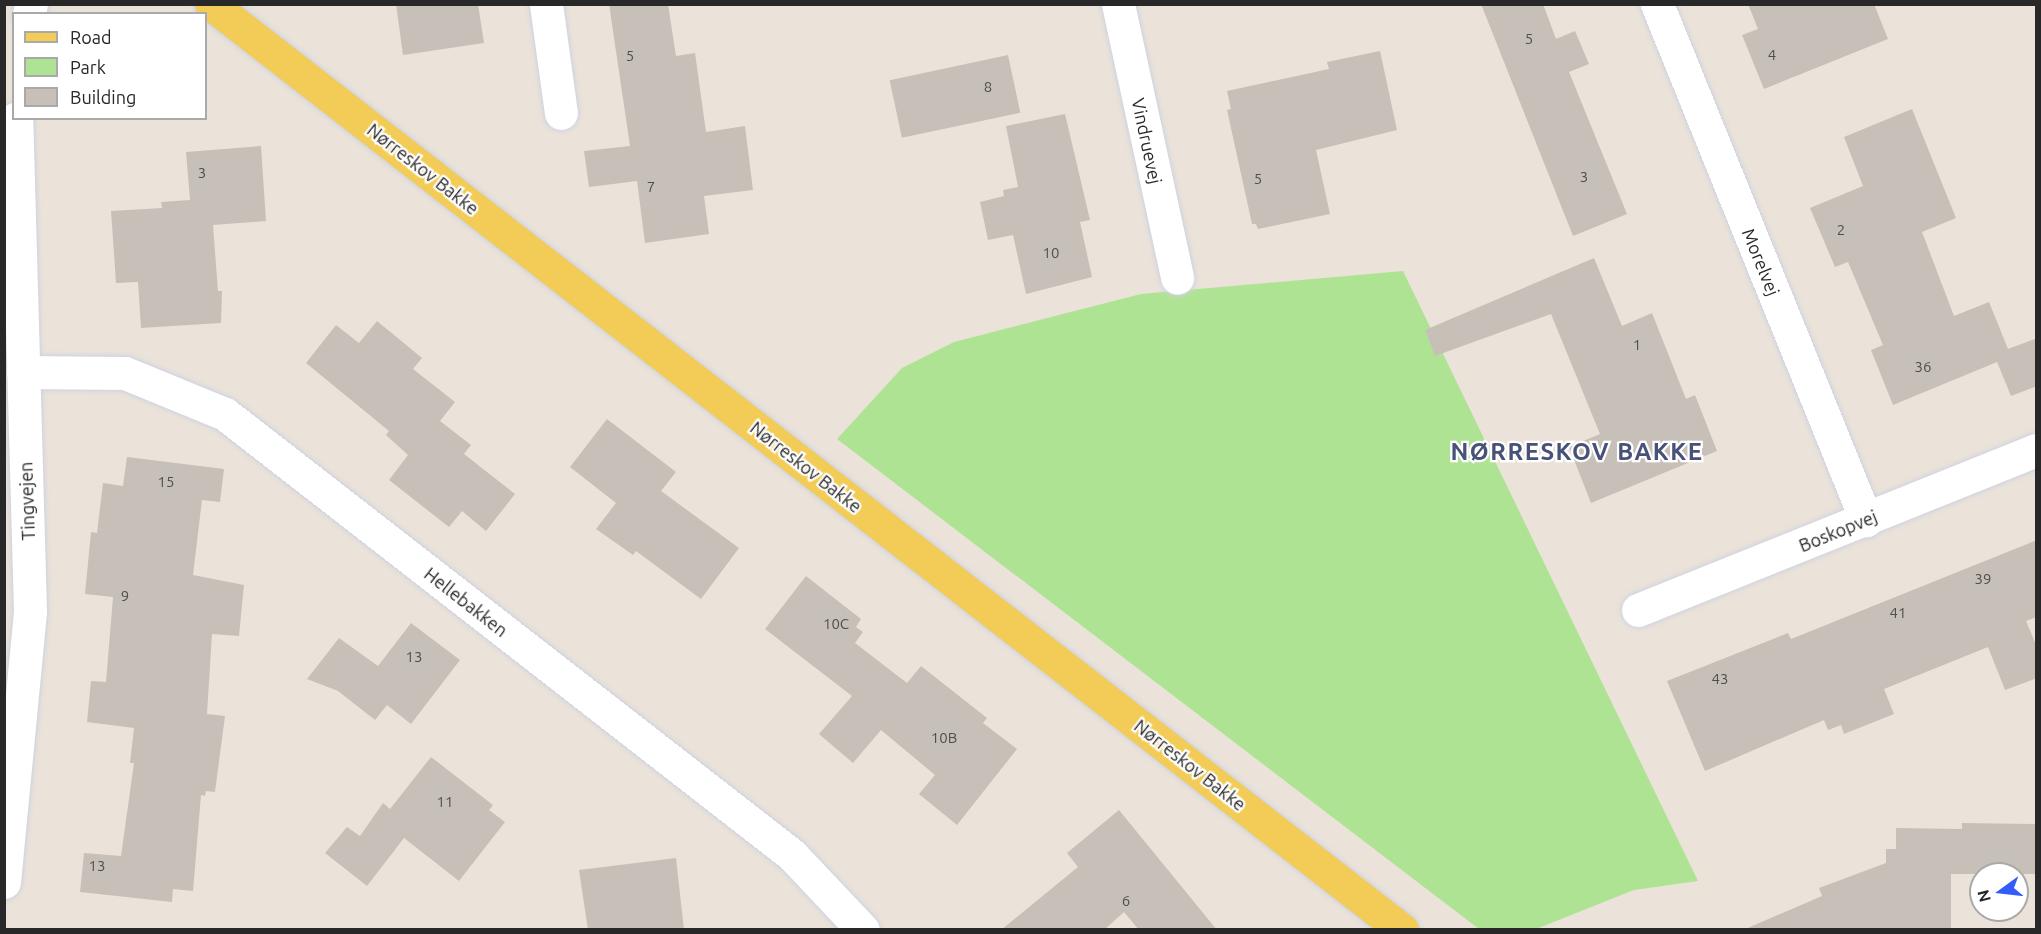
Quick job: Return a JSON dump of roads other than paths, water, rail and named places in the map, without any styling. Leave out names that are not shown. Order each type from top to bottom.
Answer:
[{"type":"main road","name":"Nørreskov Bakke","points":[[211,4],[1402,930]]},
{"type":"street","points":[[546,4],[561,113]]},
{"type":"street","name":"Vindruevej","points":[[1118,4],[1177,278]]},
{"type":"street","name":"Morelvej","points":[[1657,4],[1866,520]]},
{"type":"street","name":"Tingvejen","points":[[4,882],[30,611],[16,120]]},
{"type":"street","name":"Hellebakken","points":[[23,372],[125,373],[225,414],[792,855],[863,930]]},
{"type":"street","name":"Boskopvej","points":[[1638,610],[2037,450]]},
{"type":"district","name":"NØRRESKOV BAKKE","points":[[1577,452]]}]
